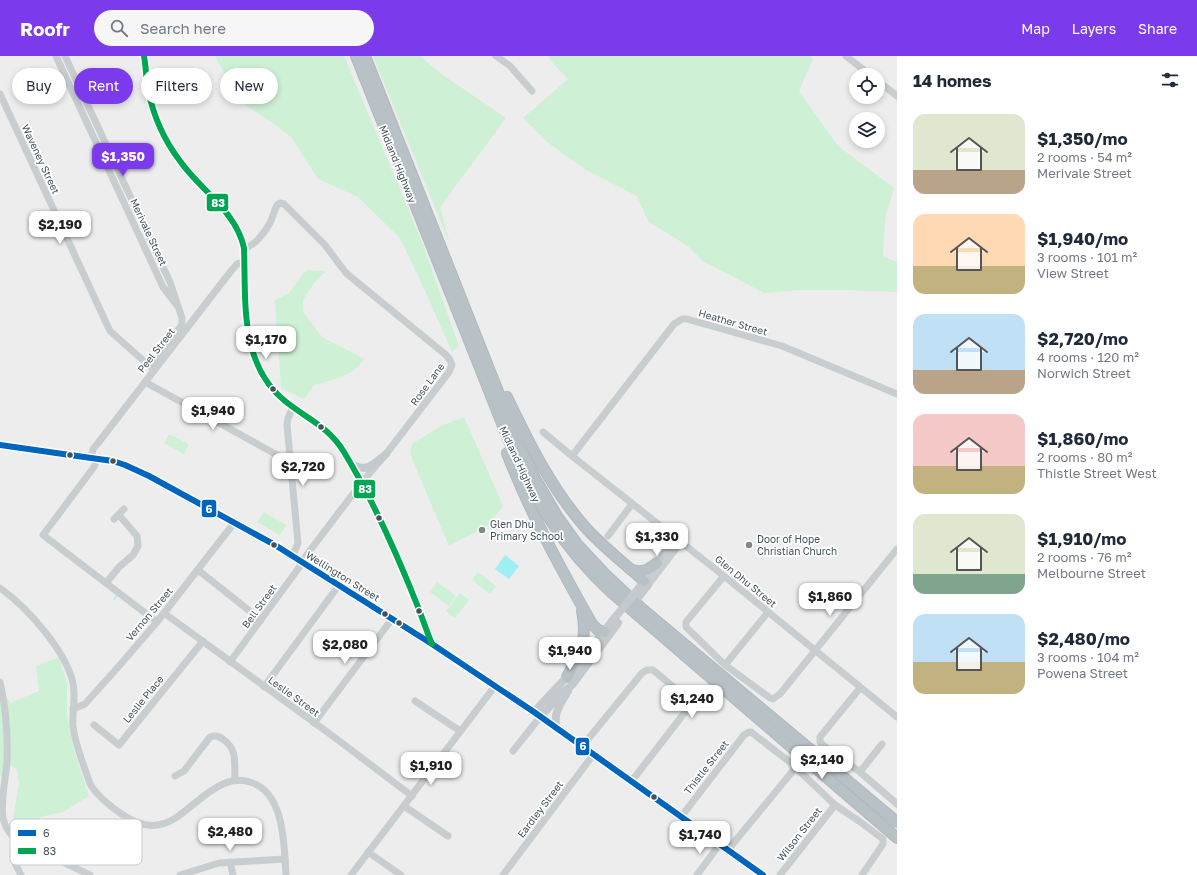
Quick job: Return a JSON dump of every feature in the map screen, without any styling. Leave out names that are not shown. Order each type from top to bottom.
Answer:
[{"type":"highway","name":"Midland Highway","points":[[356,56],[507,436],[522,471],[546,515],[576,556],[612,593],[897,838]]},
{"type":"highway","name":"Midland Highway","points":[[365,56],[508,418],[528,465],[549,504],[577,544],[608,577],[640,607],[897,822]]},
{"type":"highway","points":[[450,295],[469,353],[516,476],[543,534],[575,594],[592,624],[598,630],[604,632]]},
{"type":"highway","points":[[468,315],[525,436],[549,479],[564,502],[586,528],[628,568],[643,586]]},
{"type":"highway","points":[[628,568],[643,571],[657,563]]},
{"type":"highway","points":[[571,682],[584,637],[583,618],[575,594]]},
{"type":"main road","points":[[144,56],[151,102],[163,134],[185,169],[226,212],[236,224],[241,235],[244,248],[248,331],[255,360],[262,375],[271,388],[293,407],[327,430],[334,438],[361,484],[401,566],[432,644]]},
{"type":"main road","name":"Wellington Street","points":[[0,445],[94,458],[125,465],[149,476],[234,523],[303,562],[432,644],[556,728],[727,851],[763,875]]},
{"type":"main road","points":[[350,464],[358,468],[367,468],[386,454]]},
{"type":"main road","points":[[556,728],[554,720],[571,682],[604,632],[616,622],[637,599],[643,586]]},
{"type":"main road","points":[[537,715],[571,682],[643,586]]},
{"type":"street","name":"Merivale Street","points":[[56,56],[163,287],[178,306]]},
{"type":"street","name":"Merivale Street","points":[[65,56],[166,274],[182,318],[182,325],[152,368]]},
{"type":"street","points":[[496,56],[510,66],[532,91]]},
{"type":"street","points":[[846,56],[861,68]]},
{"type":"street","points":[[885,87],[897,96]]},
{"type":"street","name":"Waveney Street","points":[[0,94],[108,326],[114,335],[152,368]]},
{"type":"street","name":"Rose Lane","points":[[244,248],[251,245],[270,223],[277,205],[280,203],[284,204],[325,245],[346,273],[446,355],[452,362],[451,369],[361,484],[303,562]]},
{"type":"street","name":"Peel Street","points":[[106,583],[43,535],[94,467],[93,449],[144,382],[152,368],[237,264],[245,262]]},
{"type":"street","name":"Heather Street","points":[[572,456],[674,324],[682,319],[687,319],[782,346],[897,394]]},
{"type":"street","points":[[144,382],[279,456],[290,459]]},
{"type":"street","points":[[292,556],[298,543],[287,420],[293,407]]},
{"type":"street","name":"Glen Dhu Street","points":[[543,432],[724,576],[897,717]]},
{"type":"street","points":[[608,536],[632,504]]},
{"type":"street","points":[[119,514],[135,533],[138,539],[138,546],[133,555],[119,567],[106,583],[157,622]]},
{"type":"street","name":"Vernon Street","points":[[73,709],[85,704],[157,622],[234,523]]},
{"type":"street","points":[[643,586],[657,563],[678,540]]},
{"type":"street","points":[[643,586],[678,540]]},
{"type":"street","points":[[724,576],[685,624],[687,629],[725,665],[773,699],[780,694],[896,553]]},
{"type":"street","name":"Bell Street","points":[[230,662],[303,562]]},
{"type":"street","points":[[198,570],[261,620]]},
{"type":"street","points":[[264,687],[339,585]]},
{"type":"street","points":[[0,588],[18,602],[40,625],[67,667],[73,682],[73,727],[90,784],[95,792],[114,810],[129,819]]},
{"type":"street","points":[[725,665],[768,612]]},
{"type":"street","name":"Leslie Street","points":[[164,613],[412,796]]},
{"type":"street","points":[[314,723],[392,619]]},
{"type":"street","name":"Leslie Place","points":[[94,725],[119,745],[202,641]]},
{"type":"street","points":[[584,748],[589,738],[606,716],[642,673],[647,670],[653,670],[689,700],[690,703],[689,707],[631,782]]},
{"type":"street","points":[[0,682],[6,715],[8,738],[1,804],[2,815],[5,824],[10,832]]},
{"type":"street","points":[[351,875],[495,686]]},
{"type":"street","points":[[860,688],[820,737],[820,740],[824,746],[860,772],[897,804]]},
{"type":"street","points":[[415,700],[460,731]]},
{"type":"street","points":[[513,751],[537,715]]},
{"type":"street","name":"Thistle Street","points":[[681,817],[744,735],[749,732],[755,734],[796,767]]},
{"type":"street","points":[[175,776],[184,771],[210,737],[214,736],[220,737],[231,744],[234,754],[235,780]]},
{"type":"street","points":[[860,772],[882,744]]},
{"type":"street","name":"Eardley Street","points":[[504,875],[593,755]]},
{"type":"street","points":[[727,851],[796,767],[835,805],[878,835],[884,842],[862,875]]},
{"type":"street","points":[[142,824],[152,826],[166,823],[183,813],[218,787],[235,780],[245,780],[254,783],[263,788],[270,796],[281,822],[286,875]]},
{"type":"street","name":"Wilson Street","points":[[780,875],[835,805]]},
{"type":"street","points":[[404,806],[448,836]]},
{"type":"street","points":[[697,875],[719,845]]},
{"type":"street","points":[[368,852],[401,875]]},
{"type":"street","points":[[180,875],[219,863],[285,859]]},
{"type":"street","points":[[230,862],[232,875]]},
{"type":"street","points":[[16,865],[21,875]]},
{"type":"street","points":[[69,865],[90,875]]},
{"type":"green space","points":[[215,56],[344,56],[422,242],[459,346],[452,352],[400,238],[358,197],[318,179],[291,137],[244,104],[278,104],[278,68],[221,68]]},
{"type":"green space","points":[[373,56],[420,56],[440,73],[506,118],[440,207],[450,244]]},
{"type":"green space","points":[[549,56],[811,56],[813,59],[799,91],[838,146],[894,188],[885,219],[883,256],[897,262],[897,292],[800,290],[764,293],[703,261],[689,247],[648,221],[637,196],[586,170],[547,142],[523,118],[568,79],[549,59]]},
{"type":"green space","points":[[306,270],[326,271],[314,283],[303,300],[303,312],[322,337],[365,359],[352,372],[333,380],[314,385],[304,399],[281,388],[275,300],[289,293]]},
{"type":"green space","points":[[464,417],[503,506],[487,526],[449,546],[410,454],[412,444],[441,426]]},
{"type":"green space","points":[[169,434],[189,444],[184,454],[164,443]]},
{"type":"green space","points":[[264,512],[286,525],[280,535],[257,522]]},
{"type":"green space","points":[[478,572],[496,586],[490,594],[472,580]]},
{"type":"green space","points":[[437,582],[456,596],[449,606],[430,592]]},
{"type":"green space","points":[[460,593],[469,600],[455,618],[446,611]]},
{"type":"green space","points":[[59,657],[67,684],[67,717],[74,750],[89,796],[63,812],[40,817],[38,819],[15,819],[13,817],[19,784],[17,770],[11,765],[0,777],[0,685],[10,703],[39,691],[36,666]]},
{"type":"water","points":[[505,555],[519,566],[509,579],[495,569]]},
{"type":"waterway","points":[[114,599],[118,594]]},
{"type":"transit line","name":"83","points":[[144,56],[150,99],[164,136],[188,172],[226,212],[240,235],[244,248],[248,330],[252,350],[259,369],[270,386],[285,401],[324,429],[338,443],[344,452],[365,489],[393,547],[432,644]]},
{"type":"transit line","name":"6","points":[[0,445],[113,461],[125,465],[149,476],[275,545],[432,644],[534,712],[763,875]]},
{"type":"place","name":"Glen Dhu Primary School","points":[[482,530]]},
{"type":"place","name":"Door of Hope Christian Church","points":[[749,545]]}]
